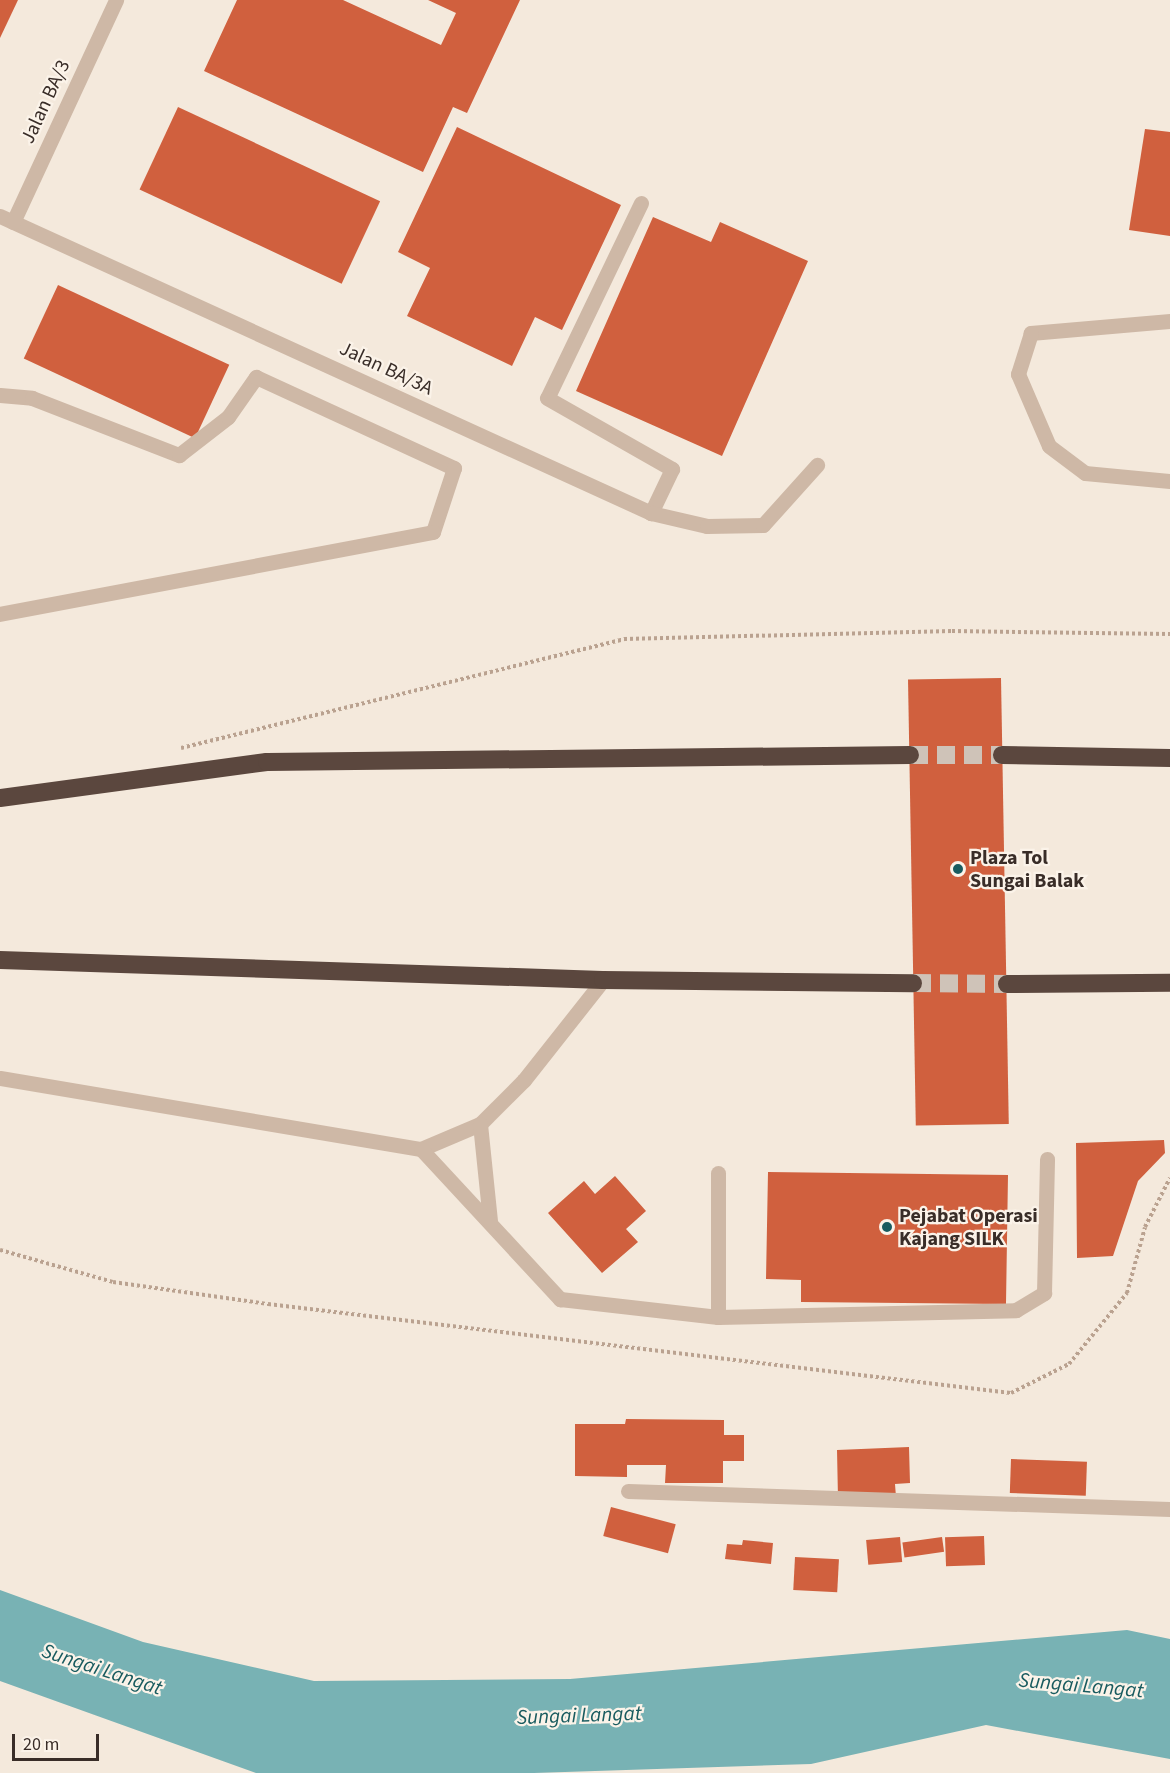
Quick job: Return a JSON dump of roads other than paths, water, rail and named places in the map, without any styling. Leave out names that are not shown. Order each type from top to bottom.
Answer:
[{"type":"highway","points":[[0,798],[267,762],[910,755]]},
{"type":"highway","points":[[1002,755],[1170,758]]},
{"type":"highway","points":[[0,960],[603,980],[913,983]]},
{"type":"highway","points":[[1007,984],[1170,983]]},
{"type":"street","name":"Jalan BA/3","points":[[6,219],[116,0]]},
{"type":"street","points":[[641,203],[547,398],[672,469],[651,513]]},
{"type":"street","name":"Jalan BA/3A","points":[[6,219],[651,513],[707,526],[763,525],[817,465]]},
{"type":"street","points":[[1170,321],[1031,333],[1018,374],[1049,446],[1085,473],[1170,481]]},
{"type":"street","points":[[0,395],[32,398],[178,455],[228,417],[256,377],[454,468],[433,532],[0,614]]},
{"type":"street","points":[[0,1078],[421,1149],[480,1124],[524,1080],[603,980]]},
{"type":"street","points":[[480,1124],[490,1220]]},
{"type":"street","points":[[421,1149],[490,1220],[560,1299],[718,1317],[1016,1310],[1044,1293],[1047,1159]]},
{"type":"street","points":[[718,1173],[718,1317]]},
{"type":"street","points":[[628,1491],[1170,1509]]},
{"type":"water","name":"Sungai Langat","points":[[0,1590],[143,1642],[314,1681],[570,1679],[1127,1630],[1170,1639],[1170,1759],[986,1725],[811,1764],[534,1773],[256,1773],[0,1681]]},
{"type":"tunnel","points":[[910,755],[1002,755]]},
{"type":"tunnel","points":[[913,983],[1007,984]]},
{"type":"place","name":"Plaza Tol Sungai Balak","points":[[958,869]]},
{"type":"place","name":"Pejabat Operasi Kajang SILK","points":[[887,1227]]}]
